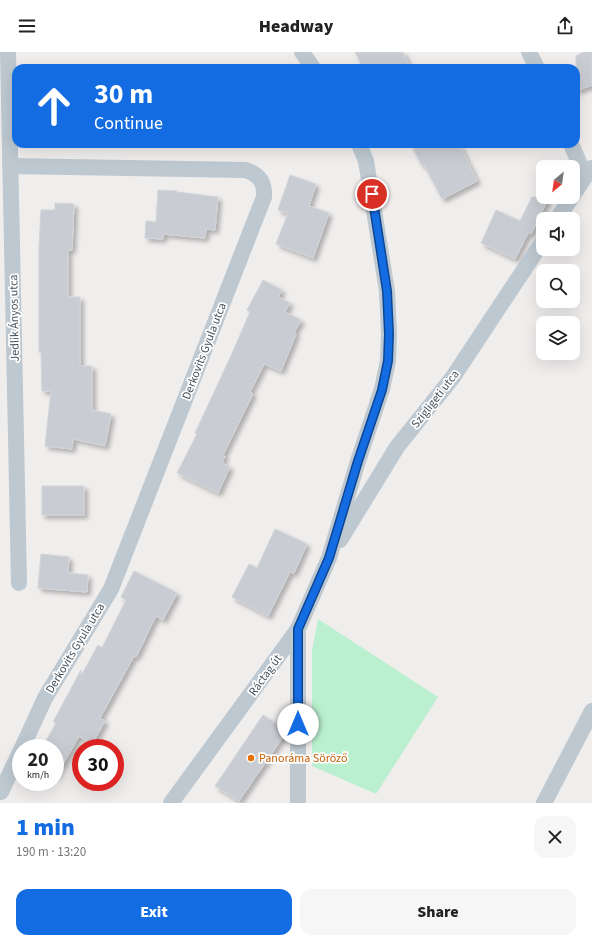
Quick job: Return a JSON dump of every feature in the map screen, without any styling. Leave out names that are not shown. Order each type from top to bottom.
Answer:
[{"type":"street","name":"Jedlik Ányos utca","points":[[8,52],[19,583]]},
{"type":"street","points":[[302,52],[310,64]]},
{"type":"street","points":[[529,52],[534,64]]},
{"type":"street","points":[[298,629],[329,558],[358,461],[382,390],[388,361],[389,334],[387,291],[366,161],[361,148]]},
{"type":"street","points":[[574,148],[589,171],[580,184]]},
{"type":"street","name":"Derkovits Gyula utca","points":[[10,166],[245,170],[253,172],[259,176],[265,189],[264,197],[111,589],[45,698],[26,739]]},
{"type":"street","name":"Szigligeti utca","points":[[329,558],[397,447],[454,377],[536,252]]},
{"type":"street","name":"Ráctag út","points":[[171,803],[298,629]]},
{"type":"street","name":"Ráctag út","points":[[298,629],[298,803]]},
{"type":"street","points":[[544,803],[592,711]]},
{"type":"street","name":"Derkovits Gyula utca","points":[[1,792],[12,768]]},
{"type":"green space","points":[[318,619],[438,697],[376,794],[312,766],[312,651]]},
{"type":"building","points":[[355,52],[403,52],[408,64],[361,64]]},
{"type":"building","points":[[584,52],[592,52],[592,85],[580,90],[580,64],[576,64],[576,56]]},
{"type":"building","points":[[413,148],[461,148],[477,181],[442,199],[424,165],[422,166]]},
{"type":"building","points":[[290,175],[316,184],[309,206],[329,213],[313,258],[276,244],[288,213],[278,210]]},
{"type":"building","points":[[158,190],[177,191],[218,197],[215,230],[206,229],[205,238],[163,234],[163,239],[145,238],[146,221],[156,222]]},
{"type":"building","points":[[532,197],[536,197],[536,204],[546,204],[542,212],[536,212],[536,224],[531,234],[528,233],[515,259],[481,243],[496,210],[520,221]]},
{"type":"building","points":[[55,203],[74,204],[72,250],[68,250],[68,297],[80,297],[80,366],[92,366],[92,410],[111,414],[105,446],[73,439],[72,449],[45,446],[51,391],[42,391],[41,352],[39,352],[39,246],[41,210],[55,210]]},
{"type":"building","points":[[263,280],[282,290],[278,297],[290,303],[285,312],[301,320],[294,333],[296,334],[281,371],[264,364],[250,392],[253,394],[223,455],[225,456],[222,463],[230,467],[218,493],[177,473],[197,434],[195,433],[250,312],[247,310]]},
{"type":"building","points":[[42,486],[84,486],[84,515],[42,515]]},
{"type":"building","points":[[275,529],[307,544],[294,573],[290,572],[268,616],[232,597],[249,564],[257,568]]},
{"type":"building","points":[[41,554],[69,557],[68,573],[88,575],[87,592],[38,588]]},
{"type":"building","points":[[134,571],[177,593],[163,620],[156,616],[136,657],[134,656],[100,718],[105,721],[95,739],[84,739],[79,736],[77,739],[72,739],[72,748],[64,762],[64,739],[47,739],[56,723],[53,722],[81,670],[81,676],[98,645],[102,648],[126,600],[121,597]]},
{"type":"building","name":"Panoráma Söröző","points":[[263,715],[287,731],[239,801],[215,786]]},
{"type":"place","name":"Panoráma Söröző","points":[[251,758]]},
{"type":"route","points":[[298,724],[298,629],[329,558],[358,461],[386,376],[389,334],[387,291],[372,194]]}]
